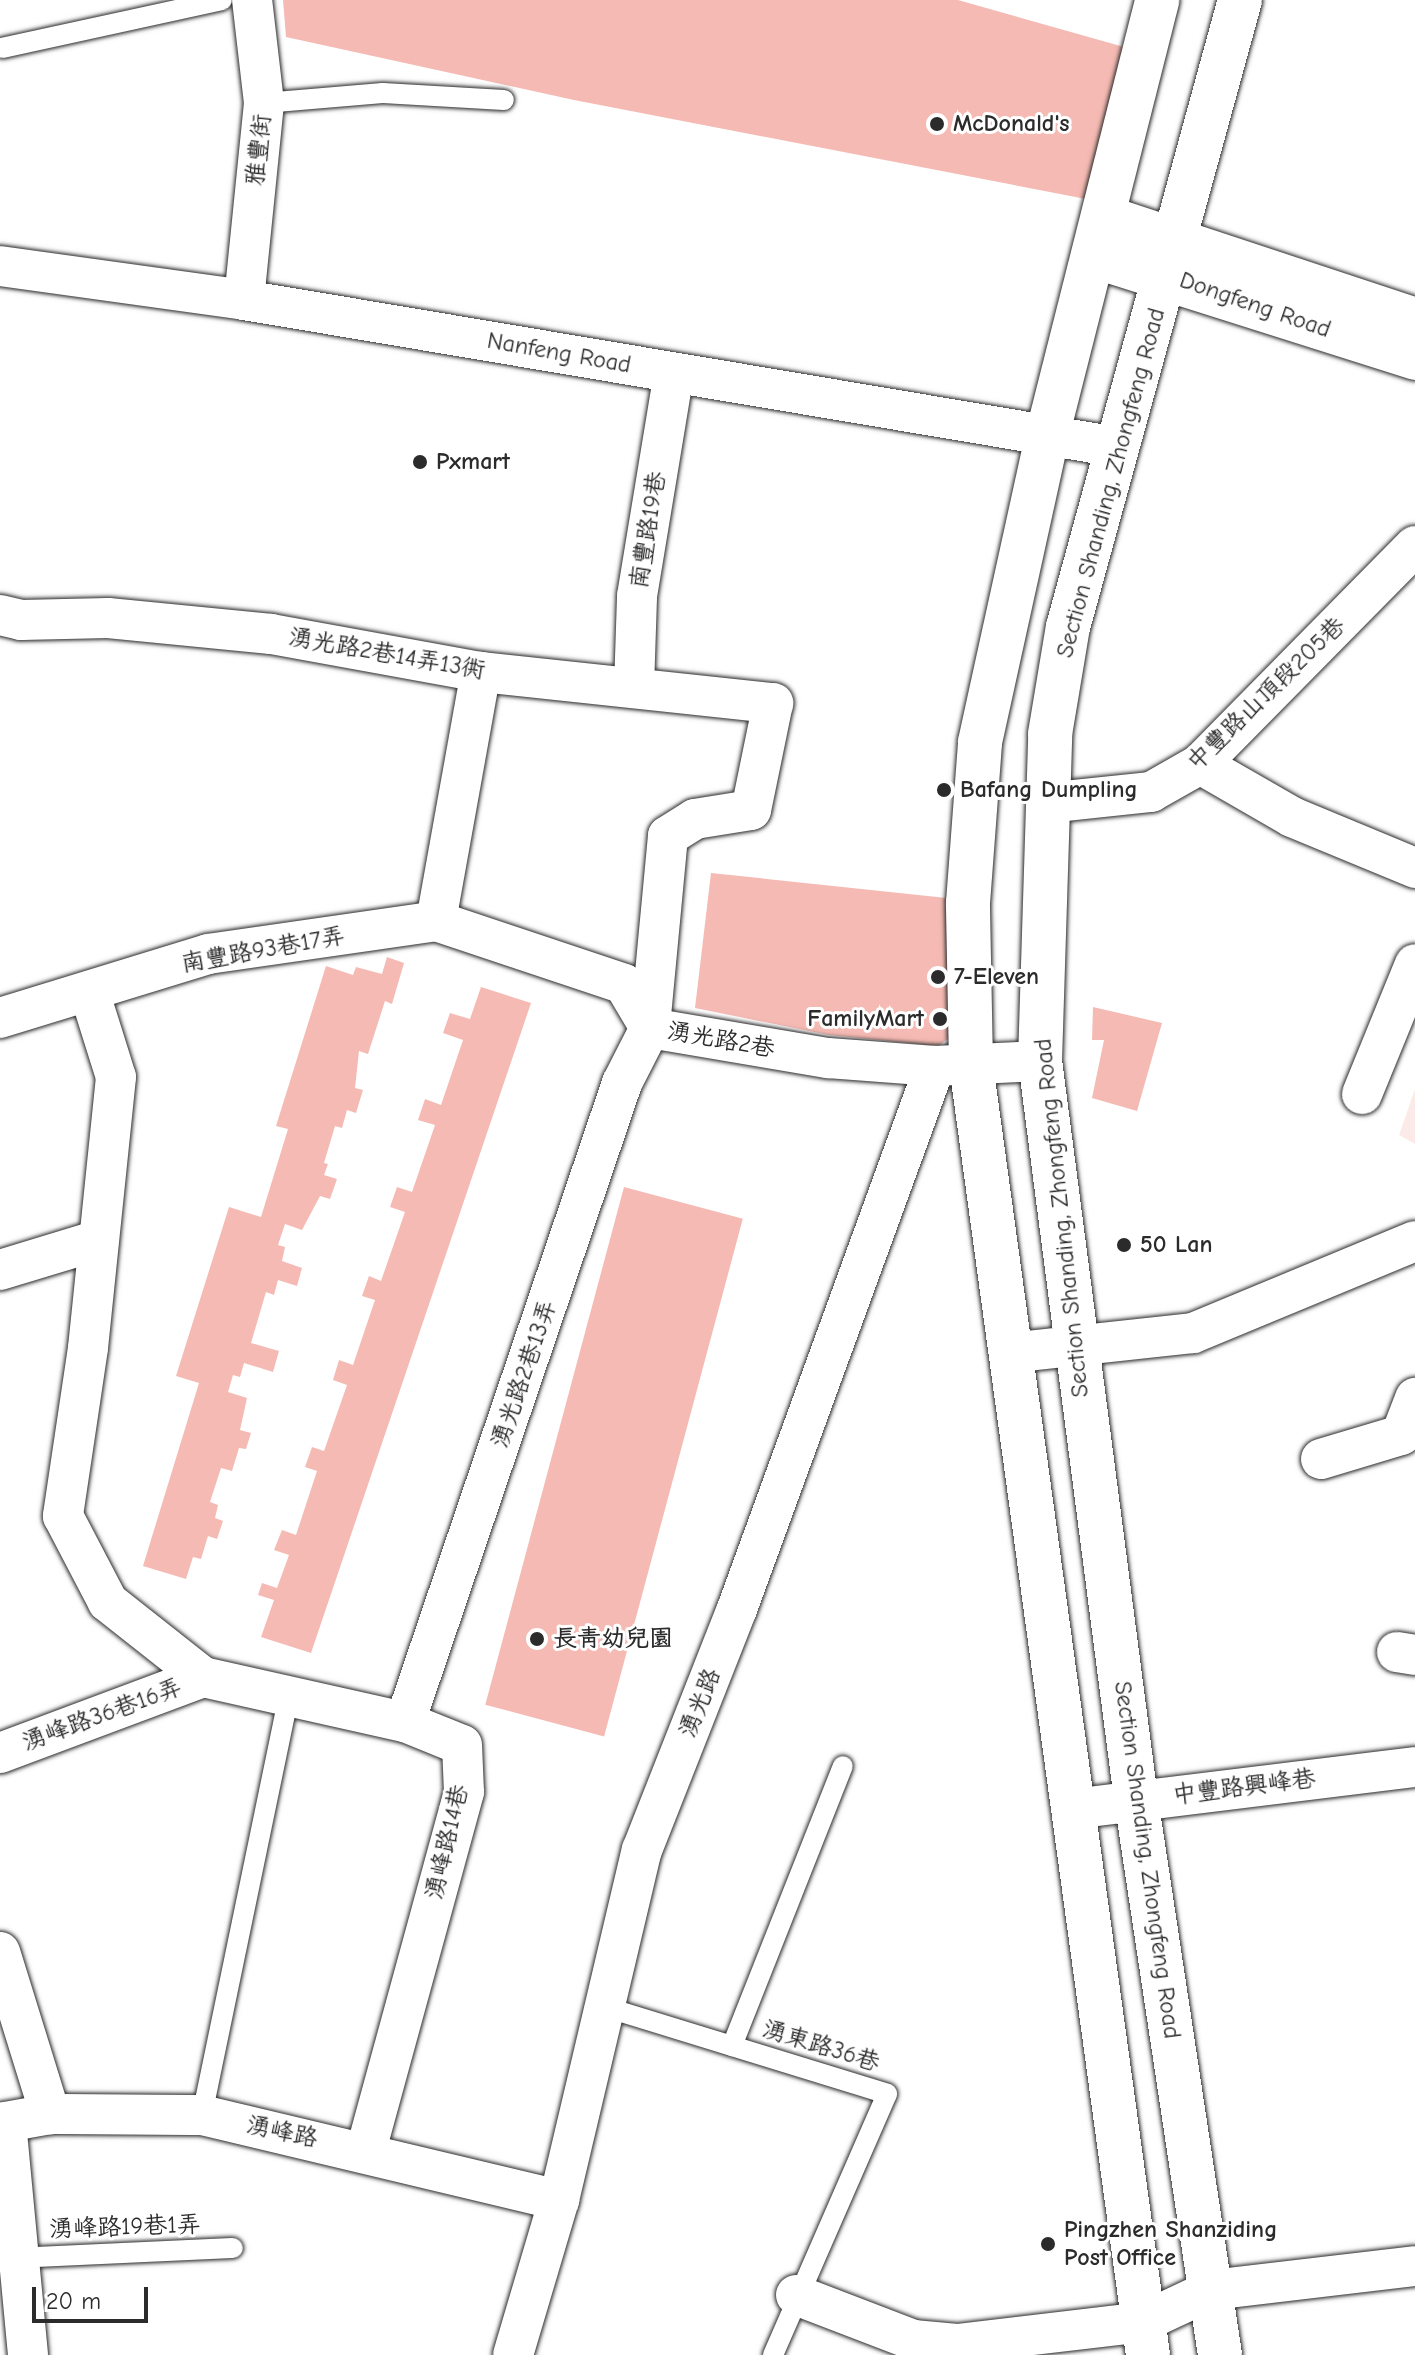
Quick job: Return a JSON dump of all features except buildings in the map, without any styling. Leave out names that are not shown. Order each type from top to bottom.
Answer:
[{"type":"main road","points":[[1145,2339],[1009,1353],[953,1065],[980,742],[1047,436],[1157,0]]},
{"type":"main road","name":"Section Shanding, Zhongfeng Road","points":[[1220,2355],[1136,1799],[1040,1061],[1050,734],[1068,627],[1173,257],[1240,0]]},
{"type":"main road","name":"Dongfeng Road","points":[[1099,236],[1415,320]]},
{"type":"main road","name":"Dongfeng Road","points":[[1173,257],[1415,358]]},
{"type":"street","name":"雅豐街","points":[[244,300],[264,103],[252,0]]},
{"type":"street","name":"Nanfeng Road","points":[[0,266],[244,300],[1117,447]]},
{"type":"street","name":"南豐路19巷","points":[[634,688],[637,596],[674,373]]},
{"type":"street","name":"中豐路山頂段205巷","points":[[1046,803],[1151,792],[1200,764],[1415,546]]},
{"type":"street","name":"湧光路2巷14弄13衖","points":[[0,615],[108,618],[271,634],[481,672],[773,703],[751,810],[695,819],[668,836],[650,1028]]},
{"type":"street","points":[[436,921],[481,672]]},
{"type":"street","points":[[1200,764],[1292,817],[1415,868]]},
{"type":"street","name":"湧光路2巷","points":[[436,921],[624,984],[650,1028],[828,1058],[953,1065],[1040,1061]]},
{"type":"street","name":"南豐路93巷17弄","points":[[0,1018],[208,954],[436,921]]},
{"type":"street","points":[[1362,1094],[1415,964]]},
{"type":"street","points":[[89,991],[116,1077],[99,1240],[63,1516],[108,1602],[203,1677]]},
{"type":"street","name":"湧光路2巷13弄","points":[[405,1722],[622,1083],[650,1028]]},
{"type":"street","name":"湧光路","points":[[513,2355],[559,2200],[642,1850],[953,1065]]},
{"type":"street","points":[[0,1270],[99,1240]]},
{"type":"street","points":[[1009,1353],[1193,1333],[1415,1241]]},
{"type":"street","points":[[1321,1459],[1401,1435],[1415,1398]]},
{"type":"street","name":"湧峰路14巷","points":[[203,1677],[405,1722],[462,1745],[464,1792],[366,2151]]},
{"type":"street","name":"湧峰路36巷16弄","points":[[0,1753],[203,1677]]},
{"type":"street","name":"中豐路興峰巷","points":[[1073,1809],[1415,1767]]},
{"type":"street","points":[[0,1952],[50,2114]]},
{"type":"street","name":"湧峰路","points":[[3,2123],[50,2114],[202,2115],[366,2151],[559,2200]]},
{"type":"street","points":[[3,2123],[9,2258],[28,2355]]},
{"type":"street","points":[[796,2295],[913,2340],[957,2350],[1145,2339],[1211,2290],[1415,2266]]},
{"type":"lane","points":[[2,48],[222,0]]},
{"type":"lane","points":[[264,103],[383,93],[504,100]]},
{"type":"lane","points":[[202,2115],[289,1695]]},
{"type":"lane","points":[[732,2046],[843,1766]]},
{"type":"lane","name":"湧東路36巷","points":[[605,2007],[887,2094],[796,2295],[773,2355]]},
{"type":"lane","name":"湧峰路19巷1弄","points":[[9,2258],[233,2248]]},
{"type":"shaded area","points":[[1415,1089],[1415,1144],[1399,1135]]},
{"type":"place","name":"McDonald's","points":[[937,124]]},
{"type":"place","name":"Pxmart","points":[[420,462]]},
{"type":"place","name":"Bafang Dumpling","points":[[944,790]]},
{"type":"place","name":"7-Eleven","points":[[938,977]]},
{"type":"place","name":"FamilyMart","points":[[940,1019]]},
{"type":"place","name":"50 Lan","points":[[1124,1245]]},
{"type":"place","name":"長青幼兒園","points":[[537,1639]]},
{"type":"place","name":"Pingzhen Shanziding Post Office","points":[[1048,2244]]}]
